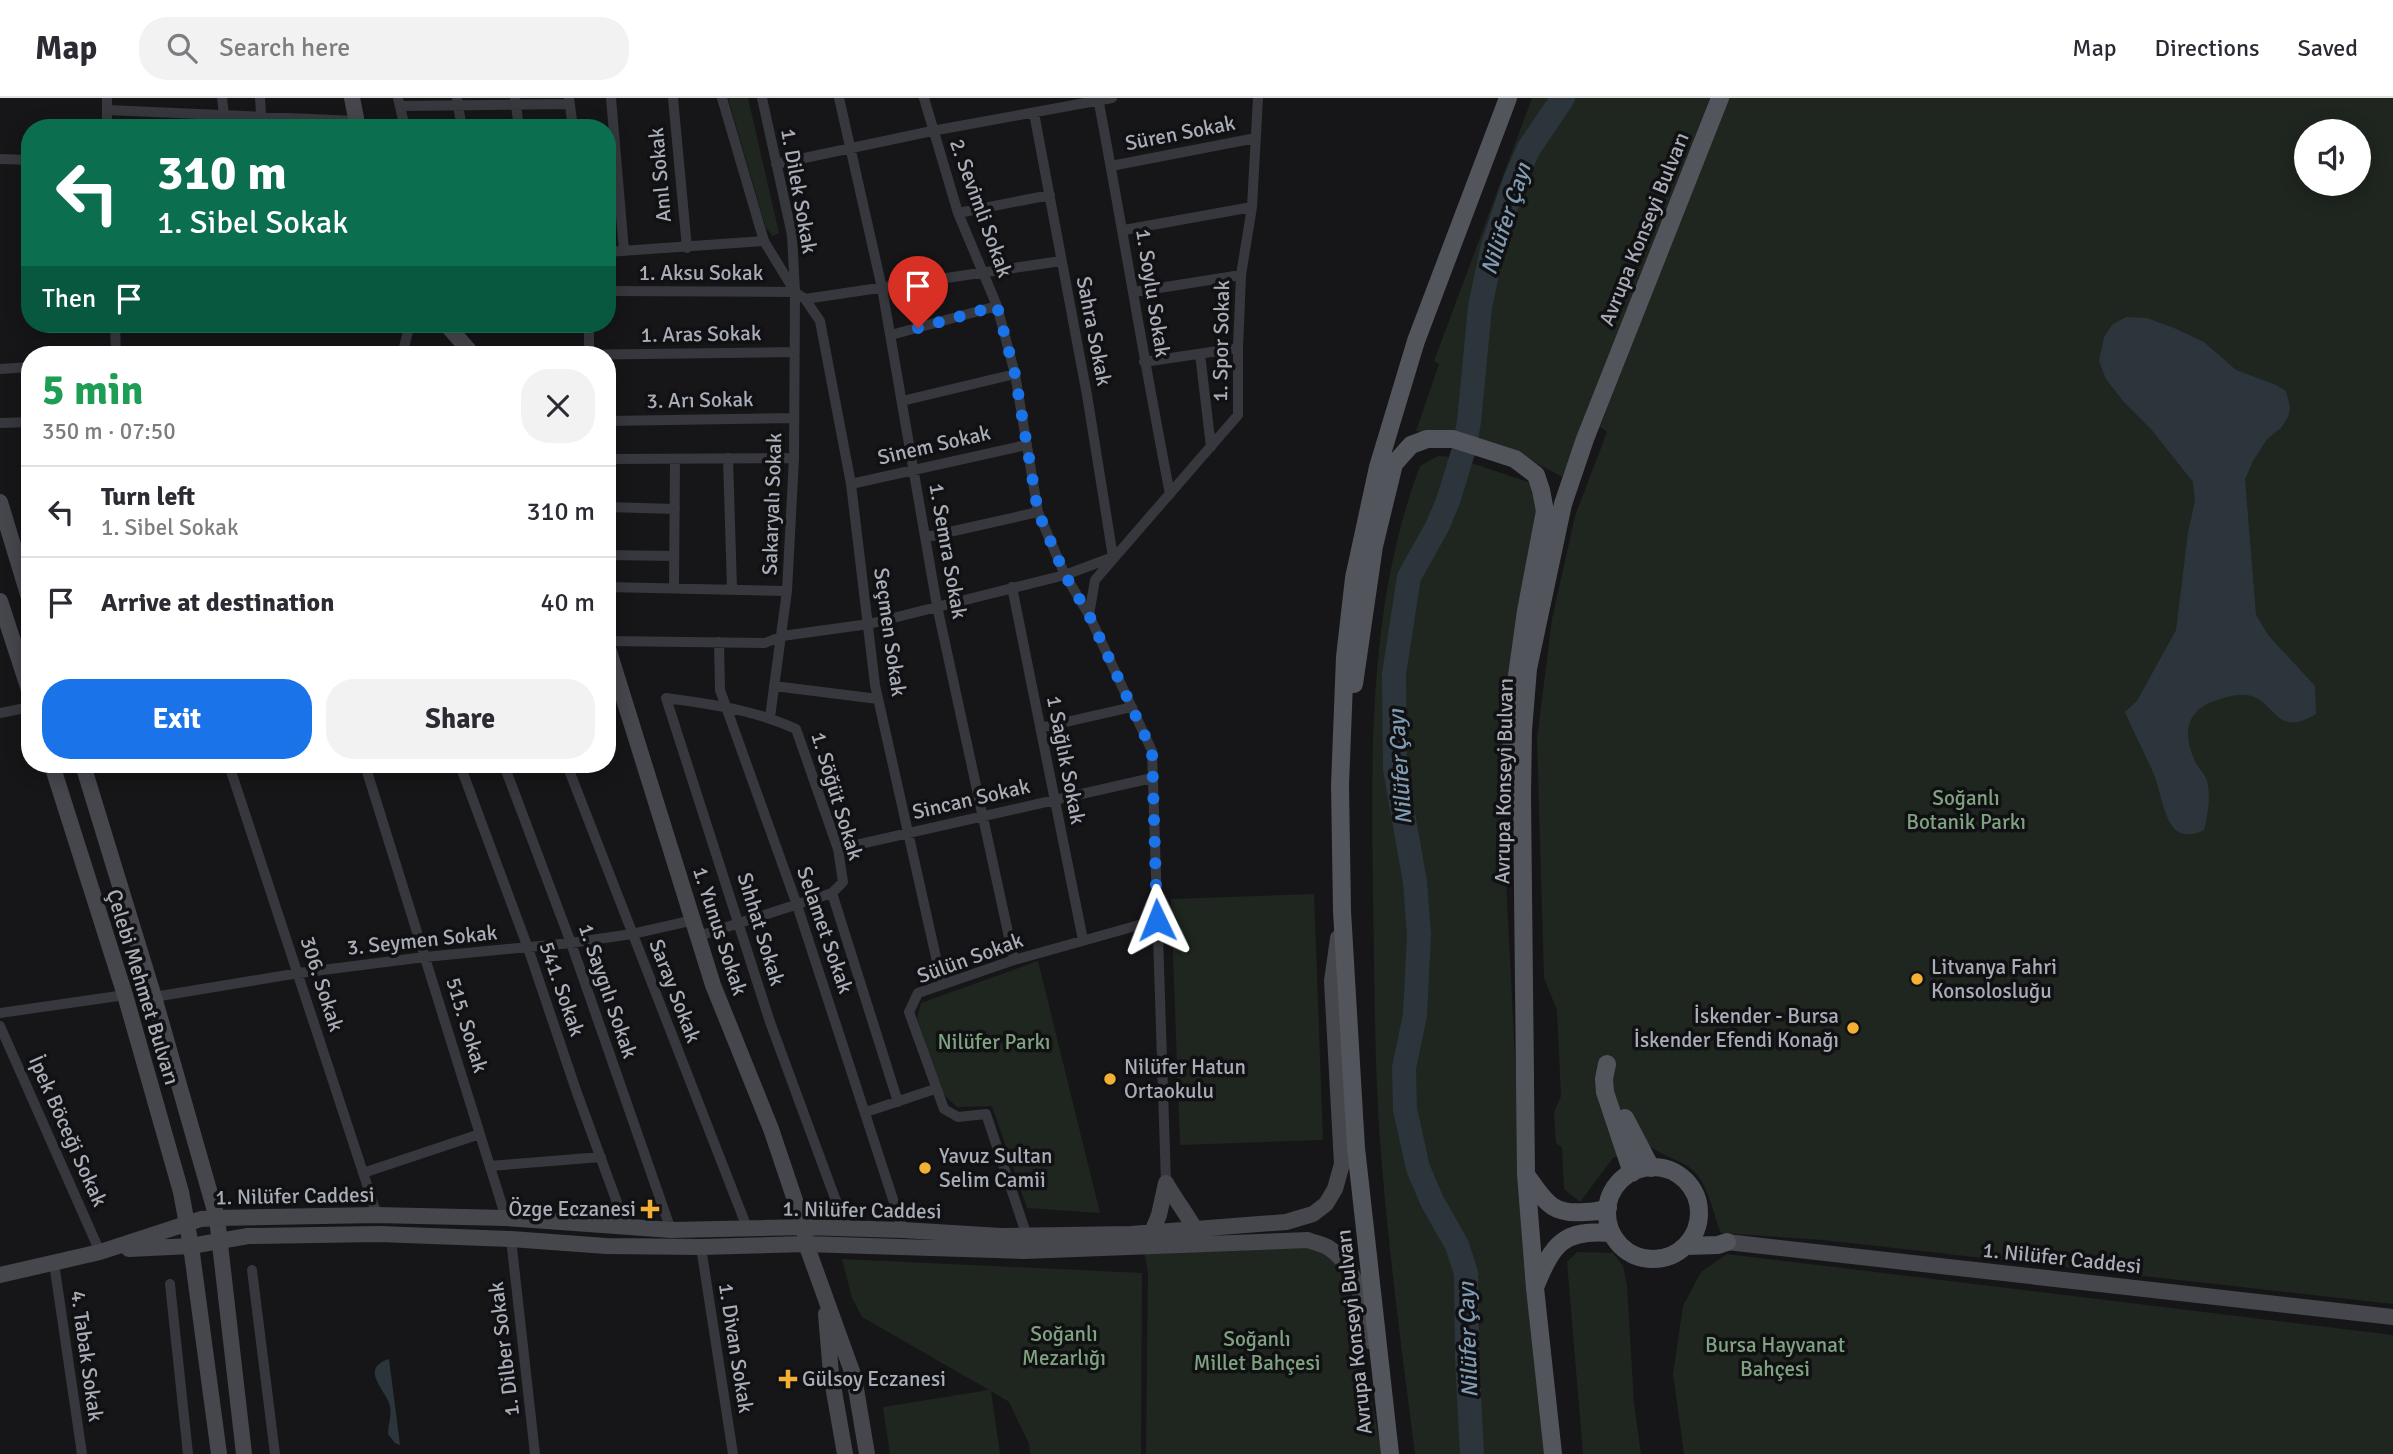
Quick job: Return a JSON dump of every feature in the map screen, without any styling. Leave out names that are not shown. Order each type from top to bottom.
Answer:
[{"type":"main road","points":[[352,98],[356,119]]},
{"type":"main road","name":"Avrupa Konseyi Bulvarı","points":[[1390,1454],[1356,1148],[1342,911],[1340,785],[1345,657],[1354,578],[1378,467],[1416,341],[1508,98]]},
{"type":"main road","name":"Avrupa Konseyi Bulvarı","points":[[1553,1454],[1526,1174],[1523,730],[1528,669],[1563,504],[1585,439],[1720,98]]},
{"type":"main road","points":[[1340,785],[1367,583],[1394,464],[1411,445],[1427,439],[1453,439],[1514,459],[1536,475],[1545,511],[1526,611],[1514,697],[1510,769],[1525,868]]},
{"type":"main road","points":[[0,502],[21,561]]},
{"type":"main road","points":[[0,601],[21,665]]},
{"type":"main road","name":"1. Yunus Sokak","points":[[616,690],[694,920],[713,985],[771,1129],[824,1291]]},
{"type":"main road","name":"Çelebi Mehmet Bulvarı","points":[[55,773],[125,995],[188,1223],[191,1246]]},
{"type":"main road","name":"Çelebi Mehmet Bulvarı","points":[[85,773],[154,996],[217,1218],[219,1241]]},
{"type":"main road","name":"1. Nilüfer Caddesi","points":[[1198,1238],[1286,1222],[1313,1214],[1326,1205],[1335,1189],[1342,1164],[1342,1142],[1332,981],[1342,911]]},
{"type":"main road","points":[[1632,1173],[1605,1091],[1607,1064],[1614,1077],[1618,1100],[1627,1124],[1651,1168]]},
{"type":"main road","points":[[1651,1168],[1666,1169],[1685,1180],[1694,1192],[1698,1206],[1694,1235],[1673,1255],[1659,1259],[1645,1259],[1631,1254],[1620,1245],[1611,1233],[1608,1208],[1615,1187],[1632,1173],[1651,1168]]},
{"type":"main road","points":[[1526,1174],[1555,1209],[1570,1214],[1608,1208]]},
{"type":"main road","points":[[1166,1183],[1198,1238]]},
{"type":"main road","points":[[1152,1240],[1166,1183]]},
{"type":"main road","name":"1. Nilüfer Caddesi","points":[[0,1275],[100,1252],[201,1219],[217,1218],[377,1215],[506,1218],[671,1230],[748,1230],[1024,1251],[1198,1238],[1308,1240],[1328,1248],[1346,1262],[1357,1285],[1369,1330],[1387,1429]]},
{"type":"main road","points":[[1698,1218],[1727,1242]]},
{"type":"main road","name":"1. Nilüfer Caddesi","points":[[100,1252],[191,1246],[248,1236],[379,1234],[606,1246],[701,1247],[805,1236],[846,1228],[1152,1240]]},
{"type":"main road","points":[[1535,1288],[1547,1258],[1562,1240],[1578,1234],[1611,1233]]},
{"type":"main road","points":[[219,1241],[244,1454]]},
{"type":"main road","points":[[1685,1246],[1718,1245],[1727,1242]]},
{"type":"main road","name":"1. Nilüfer Caddesi","points":[[1727,1242],[2393,1317]]},
{"type":"main road","points":[[191,1246],[219,1454]]},
{"type":"main road","points":[[824,1291],[831,1374],[845,1454]]},
{"type":"main road","points":[[824,1291],[854,1377],[867,1454]]},
{"type":"street","points":[[152,98],[152,111]]},
{"type":"street","points":[[222,98],[224,115]]},
{"type":"street","points":[[260,98],[262,119]]},
{"type":"street","points":[[611,98],[613,119]]},
{"type":"street","name":"Anıl Sokak","points":[[673,98],[687,248]]},
{"type":"street","name":"1. Dilek Sokak","points":[[722,98],[764,242],[795,292]]},
{"type":"street","name":"1. Dilek Sokak","points":[[762,98],[792,235],[795,292]]},
{"type":"street","name":"1. Semra Sokak","points":[[839,98],[882,288],[937,606],[1014,960]]},
{"type":"street","name":"2. Sevimli Sokak","points":[[924,98],[958,213],[997,306],[1015,374],[1038,512],[1065,575],[1089,615],[1152,751],[1166,1183]]},
{"type":"street","points":[[776,164],[932,131],[1112,98]]},
{"type":"street","name":"1. Spor Sokak","points":[[1089,615],[1094,580],[1238,415],[1241,275],[1252,207],[1258,98]]},
{"type":"street","name":"1. Soylu Sokak","points":[[1098,99],[1170,494]]},
{"type":"street","points":[[515,101],[518,119]]},
{"type":"street","points":[[399,102],[569,101],[572,119]]},
{"type":"street","points":[[107,104],[152,111],[224,115],[246,119]]},
{"type":"street","name":"Sahra Sokak","points":[[1034,113],[1087,394],[1113,557]]},
{"type":"street","name":"Süren Sokak","points":[[1111,166],[1256,138]]},
{"type":"street","points":[[616,157],[624,251]]},
{"type":"street","points":[[0,159],[21,160]]},
{"type":"street","points":[[958,213],[1050,195]]},
{"type":"street","points":[[1124,230],[1252,207]]},
{"type":"street","points":[[616,251],[764,242]]},
{"type":"street","points":[[805,299],[1060,261]]},
{"type":"street","points":[[1133,292],[1241,275]]},
{"type":"street","name":"1. Aksu Sokak","points":[[616,291],[795,292]]},
{"type":"street","name":"Seçmen Sokak","points":[[795,292],[805,299],[820,321],[851,484],[878,699],[942,984]]},
{"type":"street","name":"Sakaryalı Sokak","points":[[770,717],[787,591],[794,458],[795,292]]},
{"type":"street","points":[[891,335],[997,306]]},
{"type":"street","points":[[1144,362],[1238,348]]},
{"type":"street","name":"1. Aras Sokak","points":[[616,355],[795,352]]},
{"type":"street","points":[[1200,354],[1211,447]]},
{"type":"street","points":[[0,369],[21,368]]},
{"type":"street","points":[[902,401],[1015,374]]},
{"type":"street","name":"3. Arı Sokak","points":[[616,421],[794,418]]},
{"type":"street","points":[[0,423],[21,422]]},
{"type":"street","name":"Sinem Sokak","points":[[851,484],[1026,445]]},
{"type":"street","points":[[674,588],[675,458]]},
{"type":"street","points":[[728,458],[732,589]]},
{"type":"street","points":[[616,459],[794,458]]},
{"type":"street","points":[[616,507],[675,509]]},
{"type":"street","points":[[927,537],[1038,512]]},
{"type":"street","points":[[616,555],[674,556]]},
{"type":"street","points":[[616,643],[765,643],[782,636],[869,624],[1065,575],[1113,557]]},
{"type":"street","points":[[616,587],[787,591]]},
{"type":"street","name":"1 Sağlık Sokak","points":[[1012,587],[1083,940]]},
{"type":"street","name":"Selamet Sokak","points":[[719,642],[720,690],[797,905],[903,1230]]},
{"type":"street","points":[[774,686],[878,699]]},
{"type":"street","name":"Sıhhat Sokak","points":[[727,707],[666,698],[770,1022],[846,1228]]},
{"type":"street","name":"1. Söğüt Sokak","points":[[727,707],[770,717],[796,729],[838,849],[843,882],[832,893]]},
{"type":"street","points":[[1040,727],[1132,707]]},
{"type":"street","points":[[0,713],[21,709]]},
{"type":"street","name":"306. Sokak","points":[[232,773],[377,1215]]},
{"type":"street","name":"515. Sokak","points":[[368,773],[506,1218]]},
{"type":"street","name":"541. Sokak","points":[[463,773],[626,1227]]},
{"type":"street","name":"1. Saygılı Sokak","points":[[507,773],[571,943],[671,1230]]},
{"type":"street","name":"Saray Sokak","points":[[570,773],[748,1230]]},
{"type":"street","name":"Sincan Sokak","points":[[838,849],[1152,778]]},
{"type":"street","points":[[699,936],[832,893],[898,1101]]},
{"type":"street","name":"3. Seymen Sokak","points":[[154,996],[299,973],[571,943],[694,920]]},
{"type":"street","name":"Sülün Sokak","points":[[1027,1236],[986,1114],[958,1116],[944,1110],[909,1012],[918,993],[942,984],[1014,960],[1157,920]]},
{"type":"street","points":[[0,1013],[125,995]]},
{"type":"street","name":"İpek Böceği Sokak","points":[[0,1026],[100,1252]]},
{"type":"street","points":[[866,1112],[935,1089]]},
{"type":"street","points":[[363,1173],[480,1134]]},
{"type":"street","points":[[490,1166],[601,1157]]},
{"type":"street","name":"1. Dilber Sokak","points":[[511,1239],[535,1454]]},
{"type":"street","name":"1. Divan Sokak","points":[[701,1247],[733,1454]]},
{"type":"street","name":"4. Tabak Sokak","points":[[54,1263],[82,1454]]},
{"type":"street","points":[[252,1270],[275,1454]]},
{"type":"street","points":[[170,1284],[188,1454]]},
{"type":"green space","points":[[728,98],[748,98],[779,233],[773,236],[766,228]]},
{"type":"green space","points":[[1532,98],[1710,98],[1562,477],[1512,450],[1416,431],[1439,364],[1434,361]]},
{"type":"green space","name":"Soğanlı Botanik Parkı","points":[[1727,98],[2393,98],[2393,1304],[1823,1240],[1721,1233],[1702,1181],[1690,1168],[1646,1144],[1613,1158],[1580,1202],[1564,1189],[1562,1148],[1556,1143],[1554,1112],[1561,1096],[1557,1010],[1544,978],[1537,739],[1552,619],[1575,516],[1607,432],[1600,427]]},
{"type":"green space","points":[[1438,456],[1453,457],[1528,482],[1540,494],[1504,772],[1505,861],[1521,1174],[1547,1454],[1415,1454],[1392,1266],[1381,1154],[1376,1059],[1372,790],[1376,680],[1390,572],[1403,518],[1420,466]]},
{"type":"green space","points":[[1314,894],[1323,1140],[1180,1145],[1171,899]]},
{"type":"green space","name":"Nilüfer Parkı","points":[[1038,961],[1100,1213],[1027,1208],[992,1106],[957,1107],[941,1092],[917,1018],[921,1003]]},
{"type":"green space","name":"Soğanlı Millet Bahçesi","points":[[1314,1247],[1338,1264],[1352,1297],[1382,1454],[1146,1454],[1148,1273],[1145,1254]]},
{"type":"green space","points":[[1577,1252],[1613,1253],[1623,1266],[1627,1286],[1634,1403],[1641,1454],[1583,1454],[1567,1262]]},
{"type":"green space","name":"Bursa Hayvanat Bahçesi","points":[[1727,1254],[2393,1335],[2393,1454],[1684,1454],[1673,1374],[1683,1306],[1701,1272]]},
{"type":"green space","name":"Soğanlı Mezarlığı","points":[[842,1259],[1142,1273],[1141,1454],[1030,1454],[1029,1444],[1009,1402],[991,1391],[1000,1454],[890,1454],[883,1407],[989,1390],[862,1317],[852,1298]]},
{"type":"shaded area","points":[[2126,317],[2147,318],[2204,342],[2236,370],[2286,391],[2290,407],[2288,417],[2281,428],[2267,439],[2245,479],[2256,615],[2268,635],[2315,686],[2316,714],[2302,721],[2283,720],[2264,703],[2246,695],[2214,701],[2197,712],[2189,726],[2189,744],[2207,781],[2209,799],[2204,830],[2191,834],[2178,831],[2169,820],[2155,777],[2125,712],[2137,701],[2176,630],[2188,533],[2195,501],[2193,482],[2151,429],[2123,401],[2106,379],[2099,361],[2104,337],[2113,324]]},
{"type":"shaded area","points":[[389,1359],[400,1445],[388,1434],[390,1406],[375,1374],[380,1363]]},
{"type":"waterway","name":"Nilüfer Çayı","points":[[1472,1454],[1466,1273],[1457,1245],[1432,1201],[1418,1168],[1405,1109],[1404,1068],[1415,1015],[1419,935],[1415,882],[1395,769],[1394,674],[1409,577],[1437,527],[1464,449],[1480,307],[1493,245],[1529,148],[1563,98]]},
{"type":"place","name":"Litvanya Fahri Konsolosluğu","points":[[1917,979]]},
{"type":"place","name":"İskender - Bursa İskender Efendi Konağı","points":[[1853,1028]]},
{"type":"place","name":"Nilüfer Hatun Ortaokulu","points":[[1110,1079]]},
{"type":"place","name":"Yavuz Sultan Selim Camii","points":[[925,1168]]},
{"type":"place","name":"Özge Eczanesi","points":[[650,1209]]},
{"type":"place","name":"Gülsoy Eczanesi","points":[[788,1379]]},
{"type":"route","points":[[918,328],[997,306],[1015,374],[1038,512],[1065,575],[1089,615],[1152,751],[1157,920]]}]
